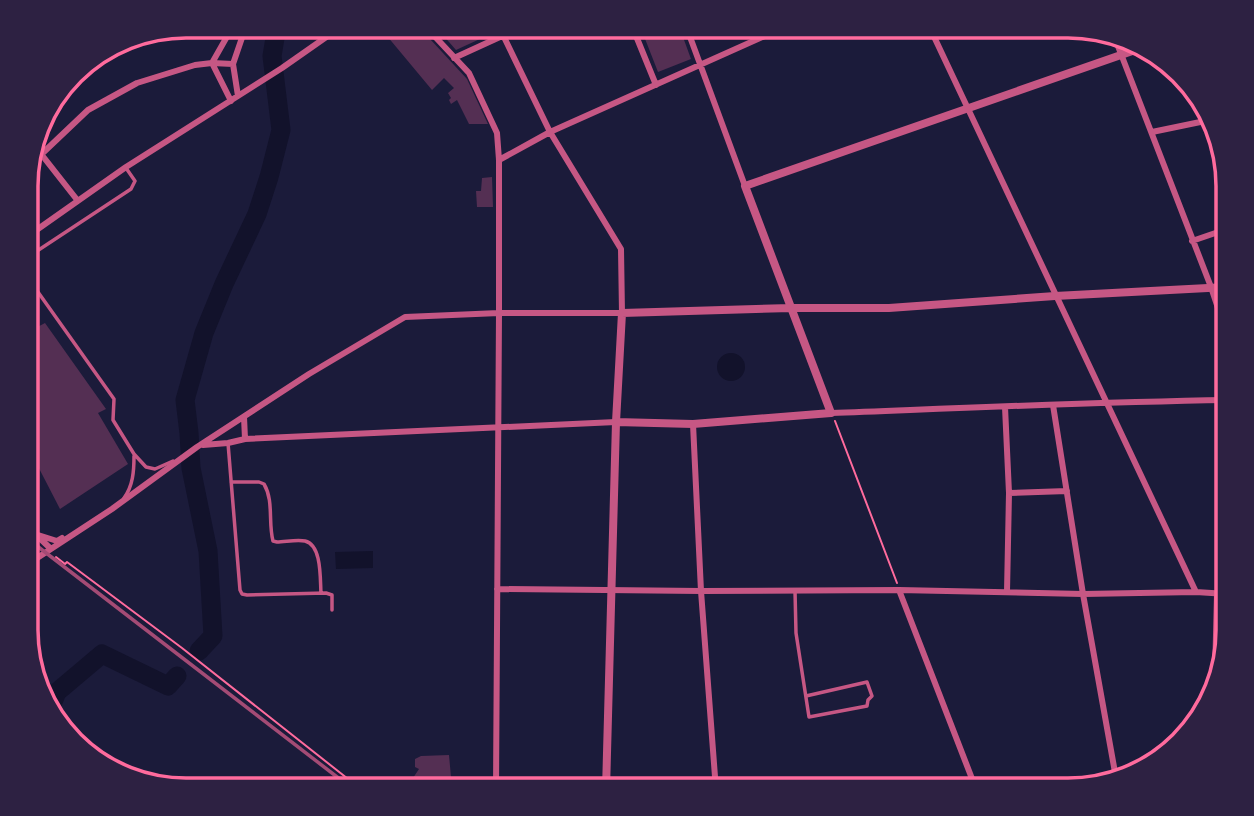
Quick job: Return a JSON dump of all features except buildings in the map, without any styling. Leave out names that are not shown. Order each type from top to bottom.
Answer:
[{"type":"street","points":[[212,63],[226,38]]},
{"type":"street","points":[[238,96],[233,64],[242,38]]},
{"type":"street","points":[[38,229],[126,167],[325,38]]},
{"type":"street","points":[[436,38],[469,73],[497,133],[499,313],[496,778]]},
{"type":"street","points":[[454,58],[497,38]]},
{"type":"street","points":[[504,38],[550,132],[621,249],[622,313],[616,422],[606,778]]},
{"type":"street","points":[[637,38],[656,85]]},
{"type":"street","points":[[691,38],[831,412]]},
{"type":"street","points":[[499,160],[550,132],[761,38]]},
{"type":"street","points":[[935,38],[1196,592]]},
{"type":"street","points":[[1119,48],[1215,299]]},
{"type":"street","points":[[745,186],[1129,52]]},
{"type":"street","points":[[212,63],[231,100]]},
{"type":"street","points":[[43,151],[88,110],[137,83],[195,65],[233,64]]},
{"type":"street","points":[[1152,132],[1200,122]]},
{"type":"street","points":[[43,155],[78,201]]},
{"type":"street","points":[[1192,242],[1215,233]]},
{"type":"street","points":[[38,557],[121,502],[178,459],[309,374],[405,317],[499,313],[889,308],[1215,287]]},
{"type":"street","points":[[198,446],[245,439],[498,426],[616,422],[693,424],[831,412],[1215,400]]},
{"type":"street","points":[[1053,405],[1115,770]]},
{"type":"street","points":[[1005,407],[1009,493],[1007,592]]},
{"type":"street","points":[[244,417],[245,439]]},
{"type":"street","points":[[693,424],[701,592],[715,777]]},
{"type":"street","points":[[228,443],[231,425]]},
{"type":"street","points":[[1009,493],[1067,491]]},
{"type":"street","points":[[38,535],[57,541],[82,529]]},
{"type":"street","points":[[38,535],[51,549]]},
{"type":"street","points":[[497,589],[1215,594]]},
{"type":"street","points":[[899,590],[972,777]]},
{"type":"lane","points":[[38,250],[131,189],[135,181],[126,167]]},
{"type":"lane","points":[[38,292],[114,399],[113,420],[134,454],[146,467],[155,470],[178,459]]},
{"type":"lane","points":[[228,443],[235,546],[242,594],[326,593],[332,595],[332,610]]},
{"type":"lane","points":[[121,502],[129,492],[134,472],[134,454]]},
{"type":"lane","points":[[231,482],[264,484],[270,498],[271,538],[277,542],[305,541],[314,547],[321,593]]},
{"type":"lane","points":[[795,591],[796,633],[809,717],[867,706],[872,696],[867,682],[806,696]]},
{"type":"path","points":[[831,412],[899,590]]},
{"type":"path","points":[[51,549],[57,554],[55,557],[65,564],[67,562],[182,648],[346,778]]},
{"type":"shaded area","points":[[731,353],[741,357],[745,367],[741,377],[731,381],[721,377],[717,367],[721,357]]},
{"type":"shaded area","points":[[373,551],[373,568],[336,569],[335,552]]},
{"type":"waterway","points":[[199,651],[213,636],[208,551],[191,468],[185,400],[204,333],[257,214],[281,130],[272,56],[275,38]]},
{"type":"waterway","points":[[55,697],[57,692],[102,654],[168,686],[177,676]]},
{"type":"railway","points":[[38,547],[338,778]]}]
